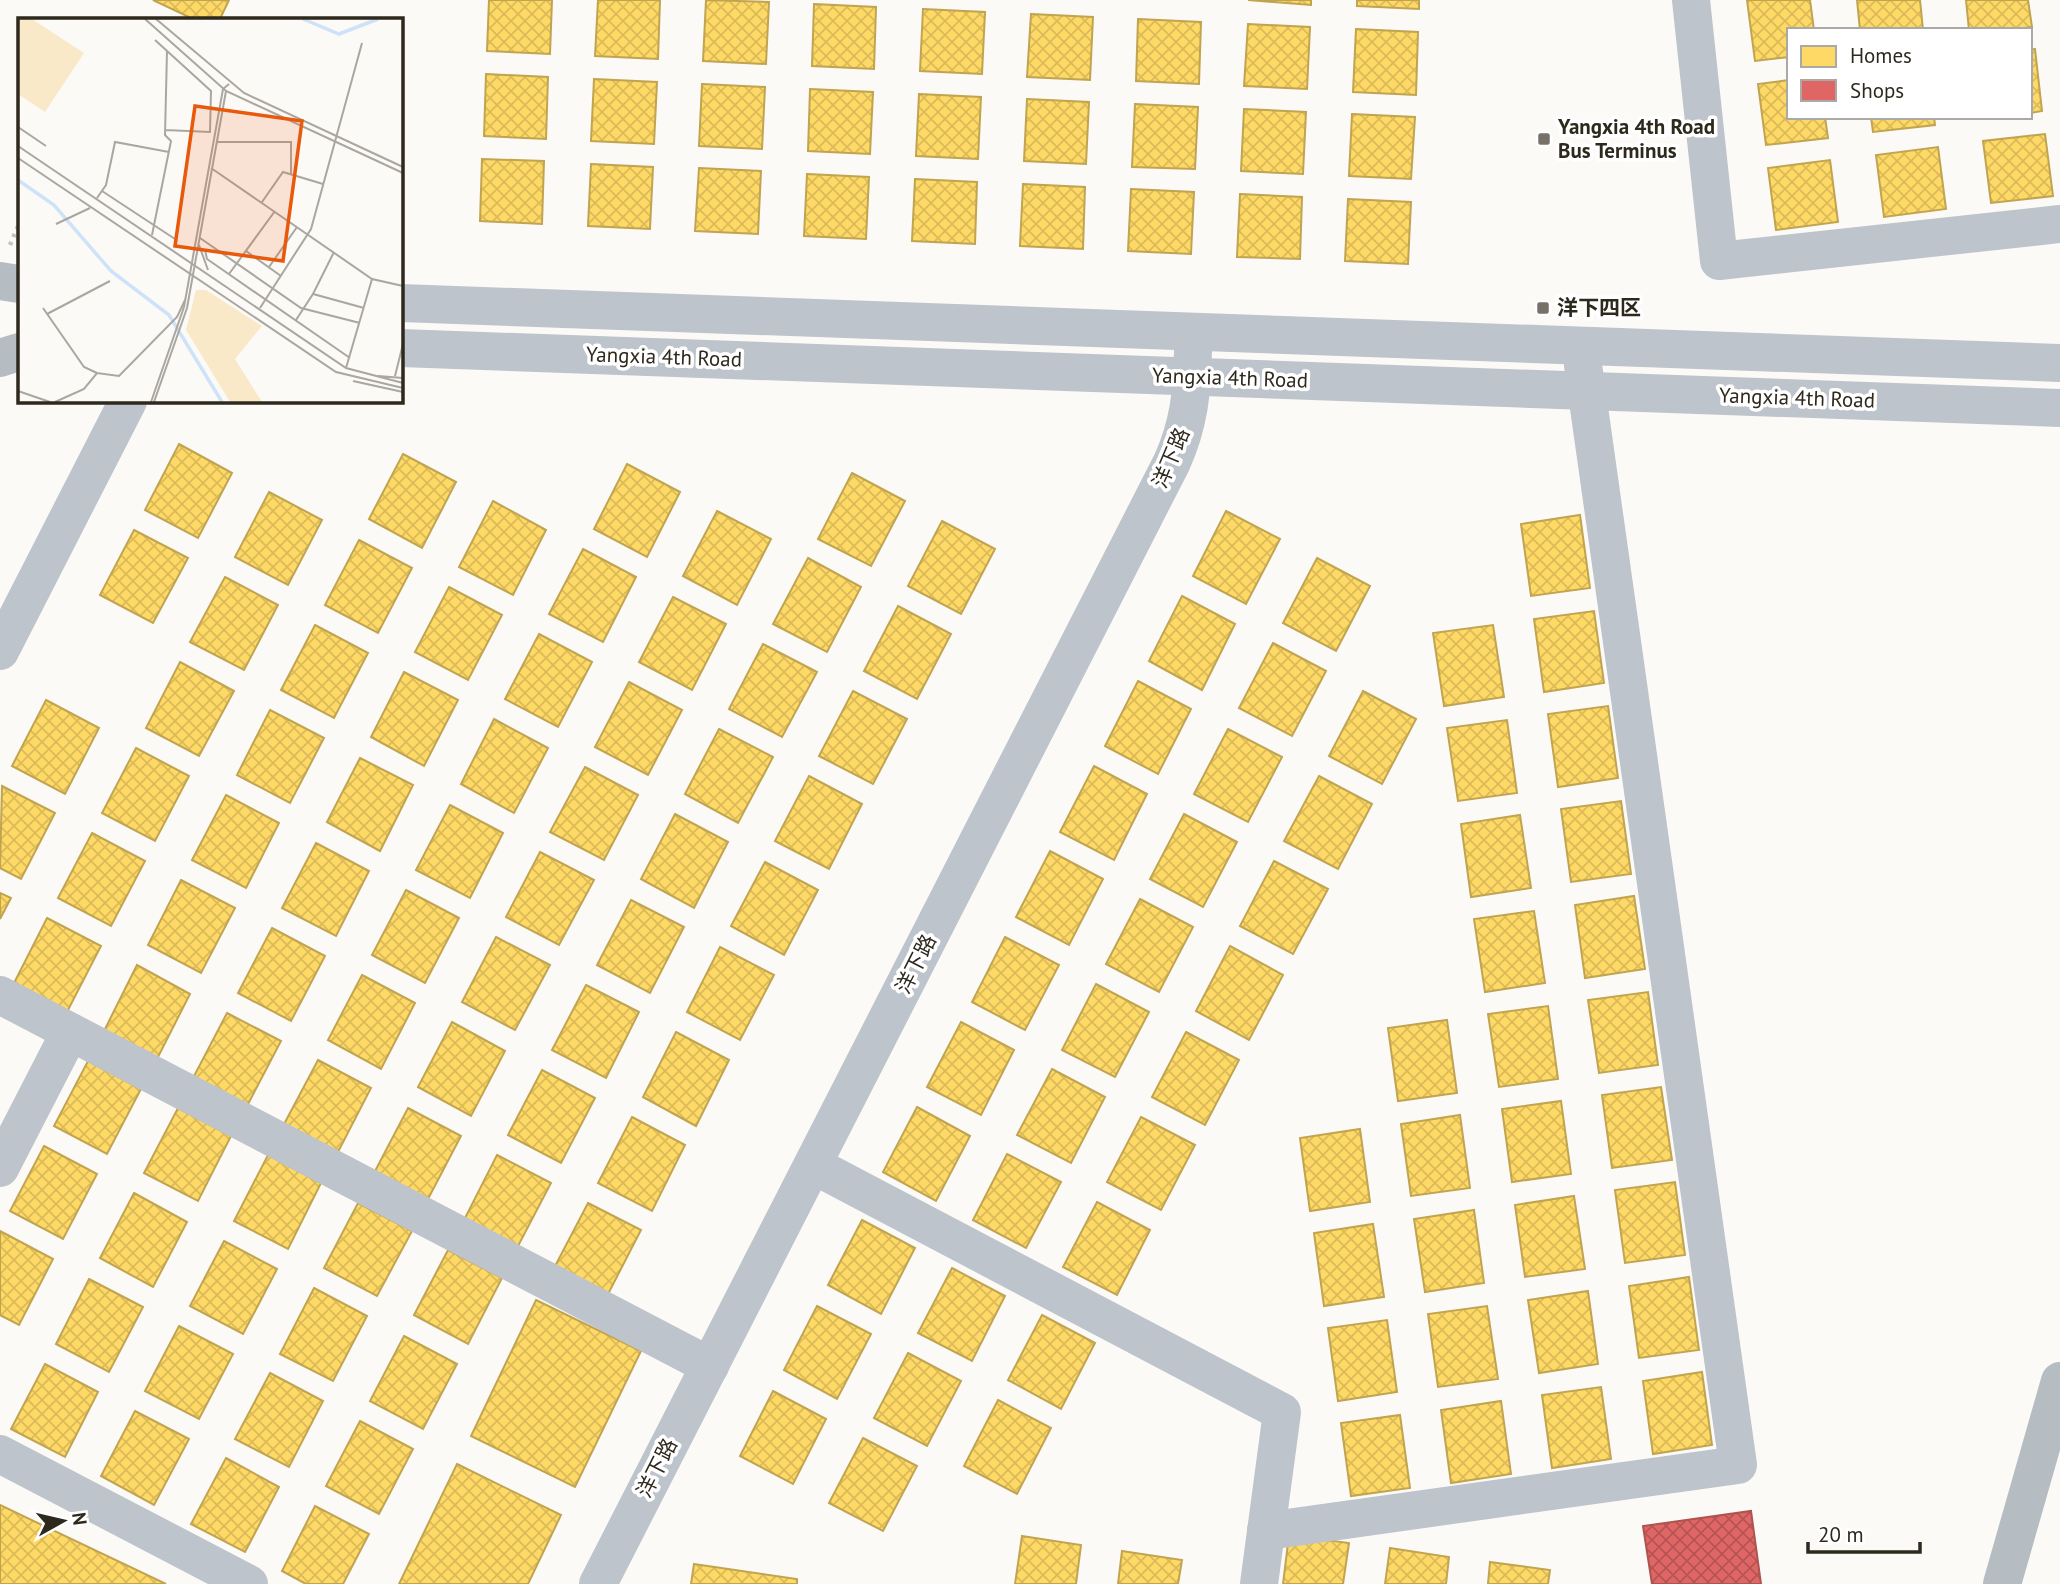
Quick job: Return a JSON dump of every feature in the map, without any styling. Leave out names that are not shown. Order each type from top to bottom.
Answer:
[{"type":"main road","points":[[0,281],[18,284]]},
{"type":"main road","points":[[0,358],[18,352]]},
{"type":"main road","points":[[2002,1584],[2060,1381]]},
{"type":"street","points":[[1691,0],[1719,261],[2060,224]]},
{"type":"street","points":[[0,295],[18,294]]},
{"type":"street","points":[[402,303],[2060,363]]},
{"type":"street","name":"洋下路","points":[[598,1584],[1172,462],[1184,434],[1192,397],[1194,332]]},
{"type":"street","points":[[0,344],[18,343]]},
{"type":"street","points":[[1266,1531],[1738,1465],[1580,345]]},
{"type":"street","name":"Yangxia 4th Road","points":[[402,348],[2060,408]]},
{"type":"street","points":[[0,651],[127,402]]},
{"type":"street","points":[[0,995],[710,1366]]},
{"type":"street","points":[[0,1168],[70,1032]]},
{"type":"street","points":[[813,1165],[1282,1412],[1259,1584]]},
{"type":"street","points":[[0,1454],[249,1584]]},
{"type":"building: Homes","points":[[153,0],[229,0],[220,18],[191,18]]},
{"type":"building: Homes","points":[[489,0],[552,0],[550,54],[487,51]]},
{"type":"building: Homes","points":[[598,0],[660,0],[658,59],[595,56]]},
{"type":"building: Homes","points":[[706,0],[769,2],[766,64],[703,61]]},
{"type":"building: Homes","points":[[1248,0],[1311,0],[1311,5]]},
{"type":"building: Homes","points":[[1357,0],[1419,0],[1419,9],[1357,6]]},
{"type":"building: Homes","points":[[1747,0],[1810,0],[1814,28],[1787,28],[1787,57],[1755,61]]},
{"type":"building: Homes","points":[[1857,0],[1920,0],[1923,28],[1860,28]]},
{"type":"building: Homes","points":[[1966,0],[2028,0],[2032,27],[1969,28]]},
{"type":"building: Homes","points":[[814,4],[876,7],[874,69],[812,66]]},
{"type":"building: Homes","points":[[923,9],[985,12],[982,74],[920,71]]},
{"type":"building: Homes","points":[[1031,14],[1093,17],[1090,80],[1027,77]]},
{"type":"building: Homes","points":[[1138,19],[1201,22],[1199,84],[1136,81]]},
{"type":"building: Homes","points":[[1248,24],[1310,27],[1307,89],[1244,86]]},
{"type":"building: Homes","points":[[1356,29],[1418,32],[1416,95],[1353,92]]},
{"type":"building: Homes","points":[[2035,49],[2042,111],[2032,113],[2032,50]]},
{"type":"building: Homes","points":[[486,74],[548,77],[546,139],[484,136]]},
{"type":"building: Homes","points":[[594,79],[657,82],[654,144],[591,141]]},
{"type":"building: Homes","points":[[1787,80],[1787,119],[1825,119],[1828,138],[1766,145],[1758,84]]},
{"type":"building: Homes","points":[[702,84],[765,87],[762,149],[699,146]]},
{"type":"building: Homes","points":[[810,89],[873,92],[870,154],[808,151]]},
{"type":"building: Homes","points":[[919,94],[981,97],[978,159],[916,156]]},
{"type":"building: Homes","points":[[1027,99],[1089,102],[1086,164],[1024,161]]},
{"type":"building: Homes","points":[[1135,104],[1198,107],[1195,169],[1132,167]]},
{"type":"building: Homes","points":[[1244,109],[1306,112],[1303,174],[1241,171]]},
{"type":"building: Homes","points":[[1352,114],[1415,117],[1411,179],[1349,176]]},
{"type":"building: Homes","points":[[1871,119],[1934,119],[1935,125],[1873,132]]},
{"type":"building: Homes","points":[[2045,134],[2053,196],[1991,203],[1983,141]]},
{"type":"building: Homes","points":[[1938,147],[1946,209],[1884,217],[1876,155]]},
{"type":"building: Homes","points":[[482,159],[544,161],[542,224],[480,221]]},
{"type":"building: Homes","points":[[1830,160],[1838,222],[1776,230],[1768,168]]},
{"type":"building: Homes","points":[[591,164],[653,167],[650,229],[588,226]]},
{"type":"building: Homes","points":[[699,168],[761,171],[758,234],[695,231]]},
{"type":"building: Homes","points":[[807,174],[869,177],[866,239],[804,236]]},
{"type":"building: Homes","points":[[915,179],[977,182],[975,244],[912,241]]},
{"type":"building: Homes","points":[[1023,184],[1085,187],[1083,249],[1020,246]]},
{"type":"building: Homes","points":[[1131,189],[1194,192],[1191,254],[1128,251]]},
{"type":"building: Homes","points":[[1240,194],[1302,197],[1300,259],[1237,257]]},
{"type":"building: Homes","points":[[1348,199],[1411,202],[1408,264],[1345,261]]},
{"type":"building: Homes","points":[[179,444],[232,473],[198,538],[145,510]]},
{"type":"building: Homes","points":[[403,454],[456,482],[422,548],[369,519]]},
{"type":"building: Homes","points":[[627,464],[680,492],[647,557],[594,529]]},
{"type":"building: Homes","points":[[852,473],[905,501],[871,566],[818,539]]},
{"type":"building: Homes","points":[[269,492],[322,520],[288,585],[235,557]]},
{"type":"building: Homes","points":[[493,501],[546,530],[513,595],[459,567]]},
{"type":"building: Homes","points":[[717,511],[771,539],[737,605],[683,576]]},
{"type":"building: Homes","points":[[1226,511],[1280,539],[1246,604],[1193,576]]},
{"type":"building: Homes","points":[[1580,515],[1590,588],[1531,596],[1521,524]]},
{"type":"building: Homes","points":[[942,521],[995,549],[961,614],[908,586]]},
{"type":"building: Homes","points":[[134,530],[188,558],[153,623],[100,595]]},
{"type":"building: Homes","points":[[359,540],[412,568],[378,633],[325,605]]},
{"type":"building: Homes","points":[[583,549],[636,577],[603,642],[549,614]]},
{"type":"building: Homes","points":[[808,558],[861,587],[827,652],[773,624]]},
{"type":"building: Homes","points":[[1317,558],[1370,586],[1336,651],[1283,623]]},
{"type":"building: Homes","points":[[225,577],[278,605],[244,670],[190,642]]},
{"type":"building: Homes","points":[[449,587],[502,615],[468,680],[415,652]]},
{"type":"building: Homes","points":[[1182,596],[1235,624],[1202,690],[1149,661]]},
{"type":"building: Homes","points":[[673,597],[726,624],[692,690],[639,662]]},
{"type":"building: Homes","points":[[898,606],[951,634],[917,699],[864,671]]},
{"type":"building: Homes","points":[[1594,611],[1604,683],[1544,692],[1534,619]]},
{"type":"building: Homes","points":[[315,625],[368,653],[334,718],[281,690]]},
{"type":"building: Homes","points":[[1493,625],[1504,697],[1444,706],[1433,633]]},
{"type":"building: Homes","points":[[539,634],[592,662],[558,727],[505,699]]},
{"type":"building: Homes","points":[[1273,643],[1326,671],[1292,736],[1239,708]]},
{"type":"building: Homes","points":[[763,644],[817,672],[782,737],[729,709]]},
{"type":"building: Homes","points":[[180,662],[234,691],[199,756],[146,728]]},
{"type":"building: Homes","points":[[404,672],[458,700],[424,766],[371,737]]},
{"type":"building: Homes","points":[[1138,681],[1191,709],[1158,774],[1105,746]]},
{"type":"building: Homes","points":[[629,682],[682,710],[648,775],[595,747]]},
{"type":"building: Homes","points":[[853,691],[907,719],[873,784],[819,756]]},
{"type":"building: Homes","points":[[1363,691],[1416,719],[1382,784],[1329,756]]},
{"type":"building: Homes","points":[[46,700],[99,728],[65,794],[12,766]]},
{"type":"building: Homes","points":[[1608,706],[1618,778],[1558,787],[1548,714]]},
{"type":"building: Homes","points":[[270,710],[324,738],[290,803],[237,775]]},
{"type":"building: Homes","points":[[494,719],[548,748],[514,813],[461,784]]},
{"type":"building: Homes","points":[[1507,720],[1517,793],[1458,801],[1447,728]]},
{"type":"building: Homes","points":[[719,729],[773,757],[738,823],[685,794]]},
{"type":"building: Homes","points":[[1228,729],[1282,757],[1248,822],[1194,794]]},
{"type":"building: Homes","points":[[136,748],[189,776],[155,841],[102,813]]},
{"type":"building: Homes","points":[[360,758],[413,785],[380,851],[327,822]]},
{"type":"building: Homes","points":[[1094,766],[1147,794],[1114,860],[1060,832]]},
{"type":"building: Homes","points":[[585,767],[638,795],[604,860],[550,832]]},
{"type":"building: Homes","points":[[809,776],[862,804],[829,869],[775,841]]},
{"type":"building: Homes","points":[[1319,776],[1372,804],[1338,869],[1284,841]]},
{"type":"building: Homes","points":[[2,786],[55,813],[21,879],[0,868]]},
{"type":"building: Homes","points":[[226,795],[279,823],[246,888],[192,860]]},
{"type":"building: Homes","points":[[1621,801],[1631,874],[1571,882],[1561,809]]},
{"type":"building: Homes","points":[[450,805],[503,833],[470,898],[416,870]]},
{"type":"building: Homes","points":[[675,814],[728,842],[694,908],[641,879]]},
{"type":"building: Homes","points":[[1184,814],[1237,842],[1203,907],[1150,879]]},
{"type":"building: Homes","points":[[1520,815],[1531,888],[1471,897],[1461,824]]},
{"type":"building: Homes","points":[[92,833],[145,861],[111,926],[58,898]]},
{"type":"building: Homes","points":[[316,843],[369,871],[336,936],[282,908]]},
{"type":"building: Homes","points":[[1050,851],[1103,879],[1069,945],[1016,917]]},
{"type":"building: Homes","points":[[540,852],[594,880],[559,945],[506,917]]},
{"type":"building: Homes","points":[[1274,861],[1328,889],[1293,954],[1240,926]]},
{"type":"building: Homes","points":[[765,862],[818,890],[784,955],[731,926]]},
{"type":"building: Homes","points":[[181,880],[235,908],[201,973],[148,945]]},
{"type":"building: Homes","points":[[406,890],[459,918],[425,983],[372,955]]},
{"type":"building: Homes","points":[[0,893],[11,898],[0,919]]},
{"type":"building: Homes","points":[[1634,896],[1645,969],[1585,978],[1575,905]]},
{"type":"building: Homes","points":[[1140,899],[1193,927],[1159,992],[1106,964]]},
{"type":"building: Homes","points":[[631,900],[684,927],[650,993],[597,965]]},
{"type":"building: Homes","points":[[1534,911],[1545,983],[1485,992],[1474,919]]},
{"type":"building: Homes","points":[[47,918],[101,946],[67,1012],[14,983]]},
{"type":"building: Homes","points":[[272,928],[325,956],[291,1021],[238,993]]},
{"type":"building: Homes","points":[[496,937],[550,965],[515,1030],[462,1002]]},
{"type":"building: Homes","points":[[1005,937],[1059,965],[1025,1030],[972,1002]]},
{"type":"building: Homes","points":[[1230,946],[1283,975],[1249,1040],[1196,1011]]},
{"type":"building: Homes","points":[[720,947],[774,975],[740,1040],[687,1012]]},
{"type":"building: Homes","points":[[137,965],[190,994],[157,1059],[104,1031]]},
{"type":"building: Homes","points":[[362,975],[415,1003],[381,1069],[328,1040]]},
{"type":"building: Homes","points":[[1096,984],[1149,1012],[1115,1077],[1062,1050]]},
{"type":"building: Homes","points":[[586,985],[639,1012],[606,1078],[552,1050]]},
{"type":"building: Homes","points":[[1648,992],[1658,1065],[1599,1073],[1588,1000]]},
{"type":"building: Homes","points":[[1548,1006],[1558,1079],[1499,1087],[1488,1014]]},
{"type":"building: Homes","points":[[227,1013],[281,1041],[247,1106],[193,1078]]},
{"type":"building: Homes","points":[[1447,1020],[1457,1093],[1398,1101],[1388,1028]]},
{"type":"building: Homes","points":[[452,1022],[505,1051],[471,1116],[418,1087]]},
{"type":"building: Homes","points":[[961,1022],[1014,1050],[981,1115],[927,1087]]},
{"type":"building: Homes","points":[[676,1032],[729,1060],[696,1126],[643,1097]]},
{"type":"building: Homes","points":[[1186,1032],[1239,1060],[1205,1125],[1152,1097]]},
{"type":"building: Homes","points":[[318,1060],[371,1088],[337,1154],[283,1126]]},
{"type":"building: Homes","points":[[88,1061],[141,1089],[107,1154],[54,1126]]},
{"type":"building: Homes","points":[[1052,1069],[1105,1097],[1071,1163],[1017,1135]]},
{"type":"building: Homes","points":[[542,1070],[595,1098],[561,1163],[508,1135]]},
{"type":"building: Homes","points":[[1661,1087],[1672,1160],[1612,1168],[1602,1095]]},
{"type":"building: Homes","points":[[1561,1101],[1571,1174],[1512,1182],[1502,1109]]},
{"type":"building: Homes","points":[[917,1107],[970,1136],[936,1201],[883,1172]]},
{"type":"building: Homes","points":[[178,1108],[231,1136],[198,1201],[144,1173]]},
{"type":"building: Homes","points":[[408,1108],[461,1136],[427,1201],[374,1173]]},
{"type":"building: Homes","points":[[1460,1115],[1470,1188],[1411,1196],[1401,1124]]},
{"type":"building: Homes","points":[[632,1117],[685,1145],[652,1211],[598,1183]]},
{"type":"building: Homes","points":[[1141,1117],[1195,1145],[1161,1210],[1107,1182]]},
{"type":"building: Homes","points":[[1360,1129],[1370,1202],[1310,1211],[1300,1138]]},
{"type":"building: Homes","points":[[44,1146],[97,1174],[63,1239],[10,1211]]},
{"type":"building: Homes","points":[[1007,1154],[1061,1182],[1026,1248],[973,1220]]},
{"type":"building: Homes","points":[[268,1155],[321,1183],[288,1249],[234,1221]]},
{"type":"building: Homes","points":[[497,1155],[551,1183],[517,1248],[464,1220]]},
{"type":"building: Homes","points":[[1675,1182],[1685,1255],[1625,1263],[1615,1190]]},
{"type":"building: Homes","points":[[134,1193],[187,1222],[153,1287],[100,1258]]},
{"type":"building: Homes","points":[[1574,1196],[1585,1269],[1525,1277],[1515,1205]]},
{"type":"building: Homes","points":[[1097,1202],[1150,1230],[1117,1295],[1063,1267]]},
{"type":"building: Homes","points":[[358,1203],[412,1231],[377,1296],[324,1268]]},
{"type":"building: Homes","points":[[588,1203],[641,1230],[607,1296],[554,1268]]},
{"type":"building: Homes","points":[[1474,1210],[1484,1283],[1425,1292],[1414,1219]]},
{"type":"building: Homes","points":[[862,1220],[915,1248],[881,1314],[828,1285]]},
{"type":"building: Homes","points":[[1373,1224],[1384,1297],[1324,1306],[1314,1233]]},
{"type":"building: Homes","points":[[0,1231],[53,1259],[19,1325],[0,1315]]},
{"type":"building: Homes","points":[[224,1241],[277,1269],[243,1334],[190,1306]]},
{"type":"building: Homes","points":[[448,1250],[502,1278],[468,1344],[414,1315]]},
{"type":"building: Homes","points":[[952,1268],[1005,1296],[972,1361],[918,1333]]},
{"type":"building: Homes","points":[[1689,1277],[1699,1350],[1639,1358],[1629,1286]]},
{"type":"building: Homes","points":[[89,1279],[143,1307],[109,1372],[56,1344]]},
{"type":"building: Homes","points":[[314,1288],[367,1316],[333,1381],[280,1354]]},
{"type":"building: Homes","points":[[1588,1291],[1598,1364],[1539,1373],[1528,1300]]},
{"type":"building: Homes","points":[[536,1300],[641,1351],[575,1487],[471,1436]]},
{"type":"building: Homes","points":[[817,1306],[871,1334],[837,1399],[784,1370]]},
{"type":"building: Homes","points":[[1487,1306],[1498,1379],[1438,1387],[1428,1314]]},
{"type":"building: Homes","points":[[1042,1315],[1095,1343],[1061,1409],[1008,1380]]},
{"type":"building: Homes","points":[[1387,1320],[1397,1392],[1338,1401],[1328,1328]]},
{"type":"building: Homes","points":[[179,1326],[233,1354],[199,1419],[145,1391]]},
{"type":"building: Homes","points":[[404,1336],[457,1364],[423,1429],[370,1401]]},
{"type":"building: Homes","points":[[908,1353],[961,1381],[927,1446],[874,1418]]},
{"type":"building: Homes","points":[[45,1364],[98,1392],[65,1457],[11,1429]]},
{"type":"building: Homes","points":[[1702,1372],[1712,1445],[1653,1454],[1643,1381]]},
{"type":"building: Homes","points":[[270,1373],[323,1401],[289,1467],[235,1439]]},
{"type":"building: Homes","points":[[1601,1387],[1611,1459],[1552,1468],[1542,1395]]},
{"type":"building: Homes","points":[[773,1391],[826,1419],[793,1484],[740,1456]]},
{"type":"building: Homes","points":[[998,1400],[1051,1428],[1017,1494],[964,1466]]},
{"type":"building: Homes","points":[[1501,1401],[1511,1474],[1451,1483],[1441,1410]]},
{"type":"building: Homes","points":[[135,1411],[189,1439],[154,1505],[101,1476]]},
{"type":"building: Homes","points":[[1400,1415],[1410,1488],[1351,1496],[1341,1423]]},
{"type":"building: Homes","points":[[360,1421],[413,1449],[379,1514],[326,1486]]},
{"type":"building: Homes","points":[[863,1438],[917,1466],[883,1531],[829,1503]]},
{"type":"building: Homes","points":[[226,1458],[279,1487],[245,1552],[191,1524]]},
{"type":"building: Homes","points":[[457,1464],[561,1515],[528,1584],[399,1584]]},
{"type":"building: Homes","points":[[0,1505],[166,1584],[0,1584]]},
{"type":"building: Homes","points":[[315,1506],[369,1534],[343,1584],[306,1584],[282,1571]]},
{"type":"building: Homes","points":[[1289,1535],[1349,1543],[1343,1584],[1283,1584]]},
{"type":"building: Homes","points":[[1022,1536],[1081,1545],[1076,1584],[1015,1584]]},
{"type":"building: Homes","points":[[1390,1548],[1449,1557],[1446,1584],[1385,1584]]},
{"type":"building: Homes","points":[[1122,1551],[1182,1560],[1178,1584],[1118,1584]]},
{"type":"building: Homes","points":[[1490,1562],[1550,1570],[1548,1584],[1488,1584]]},
{"type":"building: Homes","points":[[694,1564],[797,1579],[797,1584],[691,1584]]},
{"type":"building: Shops","points":[[1751,1511],[1761,1584],[1652,1584],[1643,1526]]},
{"type":"place","name":"Yangxia 4th Road Bus Terminus","points":[[1544,139]]},
{"type":"place","name":"洋下四区","points":[[1543,308]]}]
